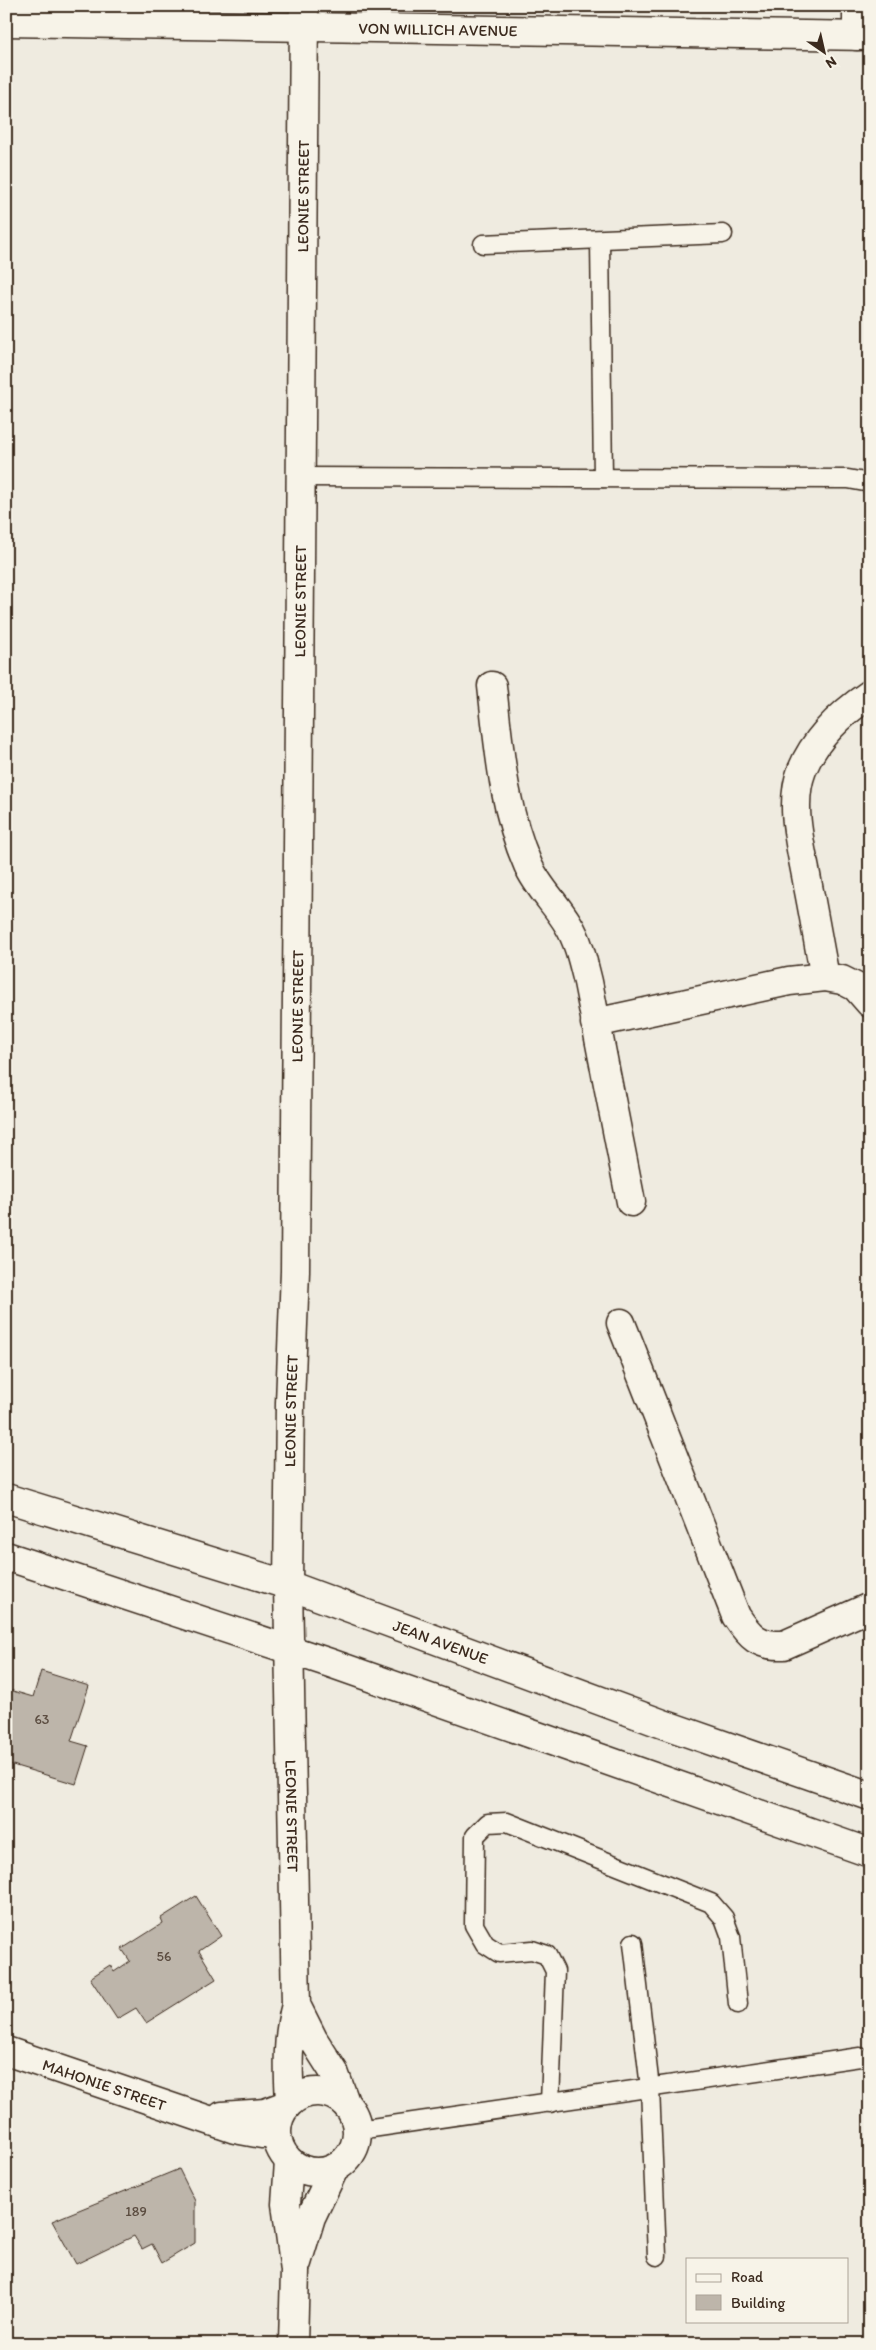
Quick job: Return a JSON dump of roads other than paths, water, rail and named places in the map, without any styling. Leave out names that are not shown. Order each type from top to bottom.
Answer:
[{"type":"street","points":[[856,6],[863,36]]},
{"type":"street","name":"VON WILLICH AVENUE","points":[[6,22],[304,16],[863,36]]},
{"type":"street","name":"LEONIE STREET","points":[[288,2103],[288,2048],[290,2024],[296,2005],[288,1585],[290,1394],[296,1271],[304,16]]},
{"type":"street","points":[[492,686],[502,780],[514,827],[528,866],[569,925],[580,952],[631,1202]]},
{"type":"street","points":[[825,977],[797,824],[796,793],[802,771],[811,751],[848,709],[870,694]]},
{"type":"street","points":[[595,1023],[788,980],[825,977],[842,980],[856,987],[870,1003]]},
{"type":"street","points":[[621,1323],[736,1616],[747,1632],[764,1643],[784,1645],[870,1607]]},
{"type":"street","name":"JEAN AVENUE","points":[[6,1498],[288,1585],[663,1724],[870,1796]]},
{"type":"street","points":[[6,1556],[288,1649],[870,1853]]},
{"type":"street","name":"LEONIE STREET","points":[[296,2005],[313,2040],[334,2072],[345,2102]]},
{"type":"street","name":"MAHONIE STREET","points":[[6,2051],[248,2132],[276,2134]]},
{"type":"street","points":[[308,2092],[328,2092],[345,2102],[354,2115],[358,2130],[355,2146],[347,2160],[334,2169],[318,2172],[303,2170],[290,2162],[280,2149],[276,2134],[278,2119],[288,2103],[308,2092]]},
{"type":"street","name":"MAHONIE STREET","points":[[203,2117],[265,2114],[288,2103]]},
{"type":"street","points":[[290,2162],[286,2204],[295,2271],[293,2344]]},
{"type":"street","points":[[295,2271],[312,2218],[334,2169]]},
{"type":"lane","points":[[484,244],[723,234]]},
{"type":"lane","points":[[600,240],[603,478]]},
{"type":"lane","points":[[300,477],[848,479],[870,483]]},
{"type":"lane","points":[[550,2103],[555,1971],[547,1955],[532,1950],[499,1953],[485,1944],[474,1925],[475,1836],[488,1823],[507,1822],[711,1904],[724,1918],[730,1937],[738,2004]]},
{"type":"lane","points":[[633,1943],[650,2088],[656,2256]]},
{"type":"lane","points":[[358,2130],[860,2057]]}]
